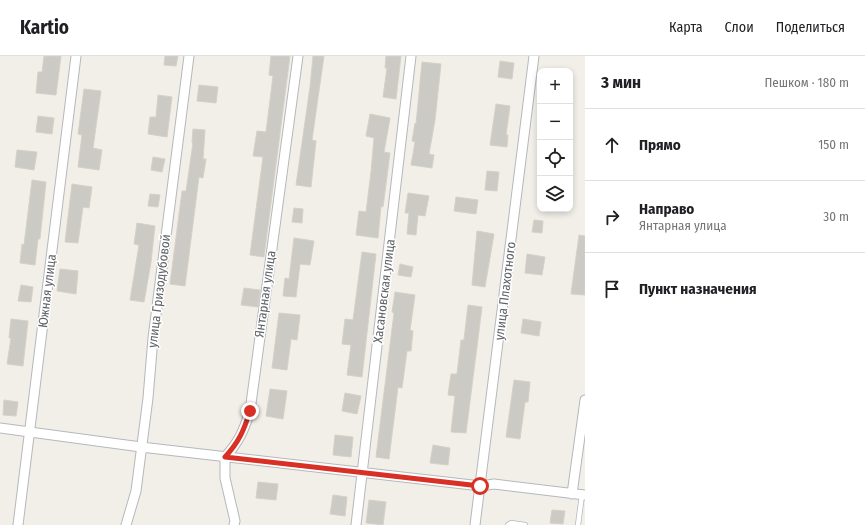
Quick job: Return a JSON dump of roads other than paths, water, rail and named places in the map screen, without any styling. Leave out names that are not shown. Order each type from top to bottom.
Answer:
[{"type":"street","name":"Южная улица","points":[[18,525],[76,56]]},
{"type":"street","name":"улица Гризодубовой","points":[[126,525],[136,491],[148,398],[153,338],[189,56]]},
{"type":"street","name":"Янтарная улица","points":[[225,457],[235,446],[243,431],[250,411],[298,56]]},
{"type":"street","name":"Хасановская улица","points":[[356,525],[411,56]]},
{"type":"street","name":"улица Плахотного","points":[[475,525],[534,56]]},
{"type":"street","points":[[0,428],[225,457],[480,486],[494,484],[580,495],[585,400]]},
{"type":"street","points":[[225,457],[225,478],[235,521],[234,525]]},
{"type":"lane","points":[[578,525],[580,495]]},
{"type":"lane","points":[[508,525],[510,523],[525,525]]}]
